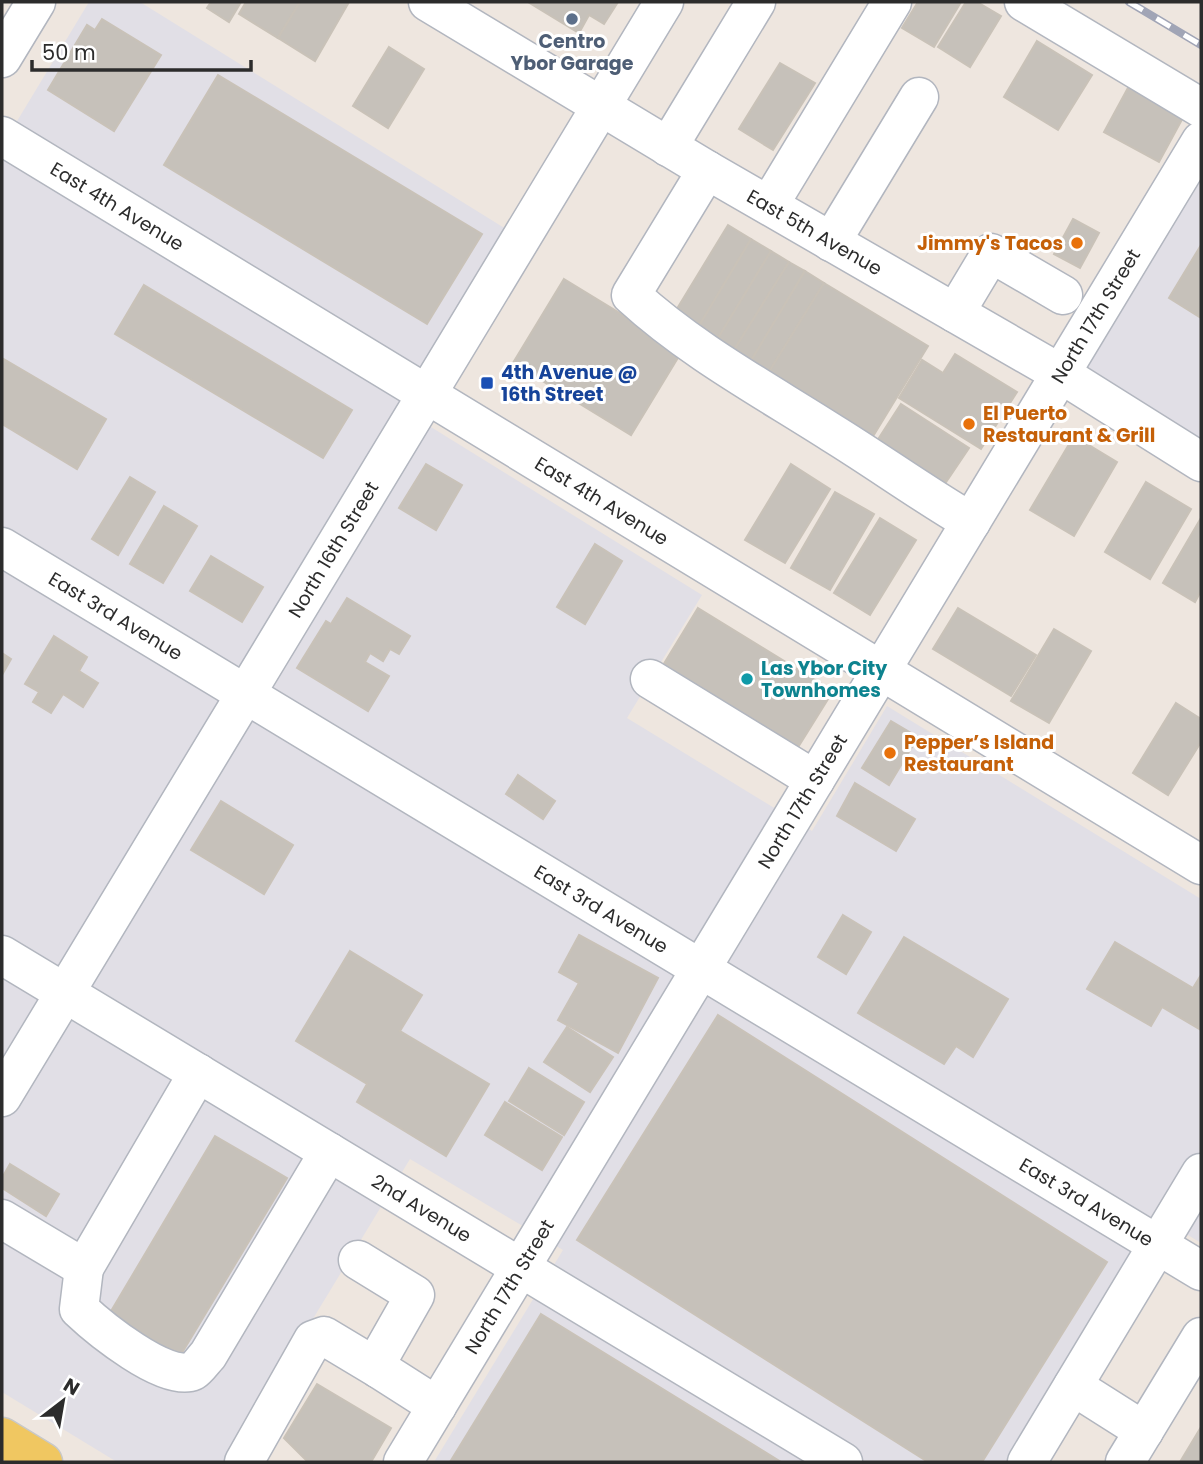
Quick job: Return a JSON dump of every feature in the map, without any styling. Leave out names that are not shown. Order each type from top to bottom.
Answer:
[{"type":"main road","points":[[2,1437],[43,1462]]},
{"type":"street","points":[[2,58],[36,2]]},
{"type":"street","name":"East 5th Avenue","points":[[428,2],[707,170],[1060,374],[1201,462]]},
{"type":"street","name":"North 16th Street","points":[[2,1097],[664,2]]},
{"type":"street","points":[[668,147],[756,2]]},
{"type":"street","points":[[769,205],[892,2]]},
{"type":"street","points":[[1024,2],[1201,108]]},
{"type":"street","points":[[831,242],[919,97]]},
{"type":"street","name":"East 4th Avenue","points":[[2,136],[1201,865]]},
{"type":"street","name":"North 17th Street","points":[[403,1462],[1201,141]]},
{"type":"street","points":[[707,170],[631,295],[668,329],[971,522]]},
{"type":"street","points":[[955,313],[991,253],[1063,296]]},
{"type":"street","name":"East 3rd Avenue","points":[[2,547],[1201,1271]]},
{"type":"street","points":[[650,680],[815,780]]},
{"type":"street","name":"2nd Avenue","points":[[2,955],[842,1462]]},
{"type":"street","points":[[198,1073],[84,1268],[79,1309],[106,1334],[174,1373],[193,1371],[208,1355],[329,1152]]},
{"type":"street","points":[[1027,1462],[1201,1173]]},
{"type":"street","points":[[2,1219],[84,1268]]},
{"type":"street","points":[[358,1259],[415,1295],[382,1353],[379,1368]]},
{"type":"street","points":[[244,1462],[313,1339],[324,1336],[437,1406]]},
{"type":"street","points":[[1073,1386],[1135,1446],[1201,1337]]},
{"type":"shaded area","points":[[89,2],[140,2],[511,232],[397,406],[702,595],[627,718],[812,831],[887,706],[1201,899],[1201,1243],[1160,1218],[1010,1462],[434,1462],[563,1250],[410,1159],[226,1462],[117,1462],[2,1392],[2,146]]},
{"type":"shaded area","points":[[1201,141],[1201,456],[1062,372]]},
{"type":"building","points":[[211,2],[241,2],[229,22],[207,8]]},
{"type":"building","points":[[246,2],[300,2],[278,38],[239,14]]},
{"type":"building","points":[[300,2],[349,2],[315,61],[278,38]]},
{"type":"building","name":"Centro Ybor Garage","points":[[528,2],[618,2],[604,24],[589,15],[579,33]]},
{"type":"building","points":[[918,2],[961,2],[934,47],[902,28]]},
{"type":"building","points":[[966,2],[977,2],[1001,16],[970,67],[938,47]]},
{"type":"building","points":[[102,19],[161,55],[114,131],[48,90],[87,25],[95,30]]},
{"type":"building","points":[[1037,41],[1092,75],[1058,130],[1004,97]]},
{"type":"building","points":[[389,47],[424,69],[388,128],[353,106]]},
{"type":"building","points":[[780,63],[815,83],[773,150],[739,129]]},
{"type":"building","points":[[218,75],[482,234],[427,324],[164,165]]},
{"type":"building","points":[[1130,84],[1185,114],[1159,162],[1104,132]]},
{"type":"building","name":"Jimmy's Tacos","points":[[1073,219],[1099,233],[1080,268],[1054,254]]},
{"type":"building","points":[[728,225],[751,239],[693,336],[669,322]]},
{"type":"building","points":[[751,239],[771,251],[712,348],[693,336]]},
{"type":"building","points":[[1201,245],[1201,318],[1169,298]]},
{"type":"building","points":[[771,251],[789,262],[729,358],[712,348]]},
{"type":"building","points":[[789,262],[805,271],[746,369],[729,358]]},
{"type":"building","points":[[805,271],[824,283],[764,380],[746,369]]},
{"type":"building","points":[[564,279],[682,351],[631,435],[513,363]]},
{"type":"building","points":[[824,283],[928,346],[869,443],[764,380]]},
{"type":"building","points":[[144,285],[352,410],[323,458],[115,334]]},
{"type":"building","name":"El Puerto Restaurant & Grill","points":[[955,354],[1017,392],[981,449],[899,398],[922,360],[943,373]]},
{"type":"building","points":[[2,358],[106,419],[77,469],[2,424]]},
{"type":"building","points":[[901,404],[969,448],[944,485],[877,441]]},
{"type":"building","points":[[1074,436],[1117,462],[1074,536],[1030,510]]},
{"type":"building","points":[[426,464],[462,485],[436,530],[399,508]]},
{"type":"building","points":[[791,464],[830,489],[785,563],[745,540]]},
{"type":"building","points":[[130,477],[155,492],[118,555],[92,539]]},
{"type":"building","points":[[1146,482],[1191,509],[1150,579],[1105,552]]},
{"type":"building","points":[[835,492],[874,514],[830,590],[791,568]]},
{"type":"building","points":[[164,506],[197,526],[163,583],[130,564]]},
{"type":"building","points":[[880,518],[916,540],[870,615],[834,593]]},
{"type":"building","points":[[1201,518],[1201,591],[1195,602],[1163,583]]},
{"type":"building","points":[[595,544],[622,561],[585,624],[557,607]]},
{"type":"building","points":[[211,556],[263,587],[242,622],[190,591]]},
{"type":"building","points":[[347,598],[410,636],[399,654],[390,649],[383,661],[370,653],[365,662],[389,676],[368,711],[297,668],[326,621],[331,624]]},
{"type":"building","name":"Las Ybor City Townhomes","points":[[698,608],[833,691],[797,749],[662,667]]},
{"type":"building","points":[[958,608],[1036,655],[1011,696],[933,649]]},
{"type":"building","points":[[1054,629],[1091,651],[1049,723],[1011,701]]},
{"type":"building","points":[[54,636],[87,657],[79,671],[98,683],[83,707],[63,694],[51,713],[33,702],[39,692],[25,684]]},
{"type":"building","points":[[2,653],[11,659],[2,675]]},
{"type":"building","points":[[1176,703],[1201,719],[1201,742],[1168,795],[1133,773]]},
{"type":"building","name":"Pepper’s Island Restaurant","points":[[891,721],[918,737],[889,785],[862,768]]},
{"type":"building","points":[[518,775],[555,801],[543,819],[506,794]]},
{"type":"building","points":[[855,783],[915,819],[896,851],[837,816]]},
{"type":"building","points":[[221,801],[293,845],[264,894],[191,850]]},
{"type":"building","points":[[843,915],[871,932],[846,974],[818,957]]},
{"type":"building","points":[[579,935],[658,978],[618,1053],[558,1020],[579,983],[559,972]]},
{"type":"building","points":[[904,937],[1008,999],[973,1057],[956,1046],[944,1064],[858,1013]]},
{"type":"building","points":[[1115,942],[1193,988],[1201,975],[1201,1030],[1162,1007],[1151,1026],[1087,989]]},
{"type":"building","points":[[350,951],[422,995],[400,1031],[489,1084],[446,1156],[357,1102],[367,1084],[296,1041]]},
{"type":"building","points":[[718,1015],[1107,1262],[982,1462],[928,1462],[577,1240]]},
{"type":"building","points":[[567,1027],[613,1057],[590,1092],[544,1062]]},
{"type":"building","points":[[529,1068],[584,1102],[564,1135],[509,1101]]},
{"type":"building","points":[[505,1102],[562,1137],[542,1170],[485,1135]]},
{"type":"building","points":[[215,1136],[287,1178],[177,1361],[107,1318]]},
{"type":"building","points":[[10,1164],[59,1194],[46,1216],[2,1188],[2,1178]]},
{"type":"building","points":[[541,1314],[781,1462],[450,1462]]},
{"type":"building","points":[[317,1384],[391,1428],[371,1462],[308,1462],[284,1438]]},
{"type":"building","points":[[1201,1427],[1201,1462],[1180,1462]]},
{"type":"railway","points":[[1129,2],[1201,45]]},
{"type":"place","name":"Centro Ybor Garage","points":[[572,19]]},
{"type":"place","name":"Jimmy's Tacos","points":[[1077,243]]},
{"type":"place","name":"4th Avenue @ 16th Street","points":[[487,383]]},
{"type":"place","name":"El Puerto Restaurant & Grill","points":[[969,424]]},
{"type":"place","name":"Las Ybor City Townhomes","points":[[747,679]]},
{"type":"place","name":"Pepper’s Island Restaurant","points":[[890,753]]}]
